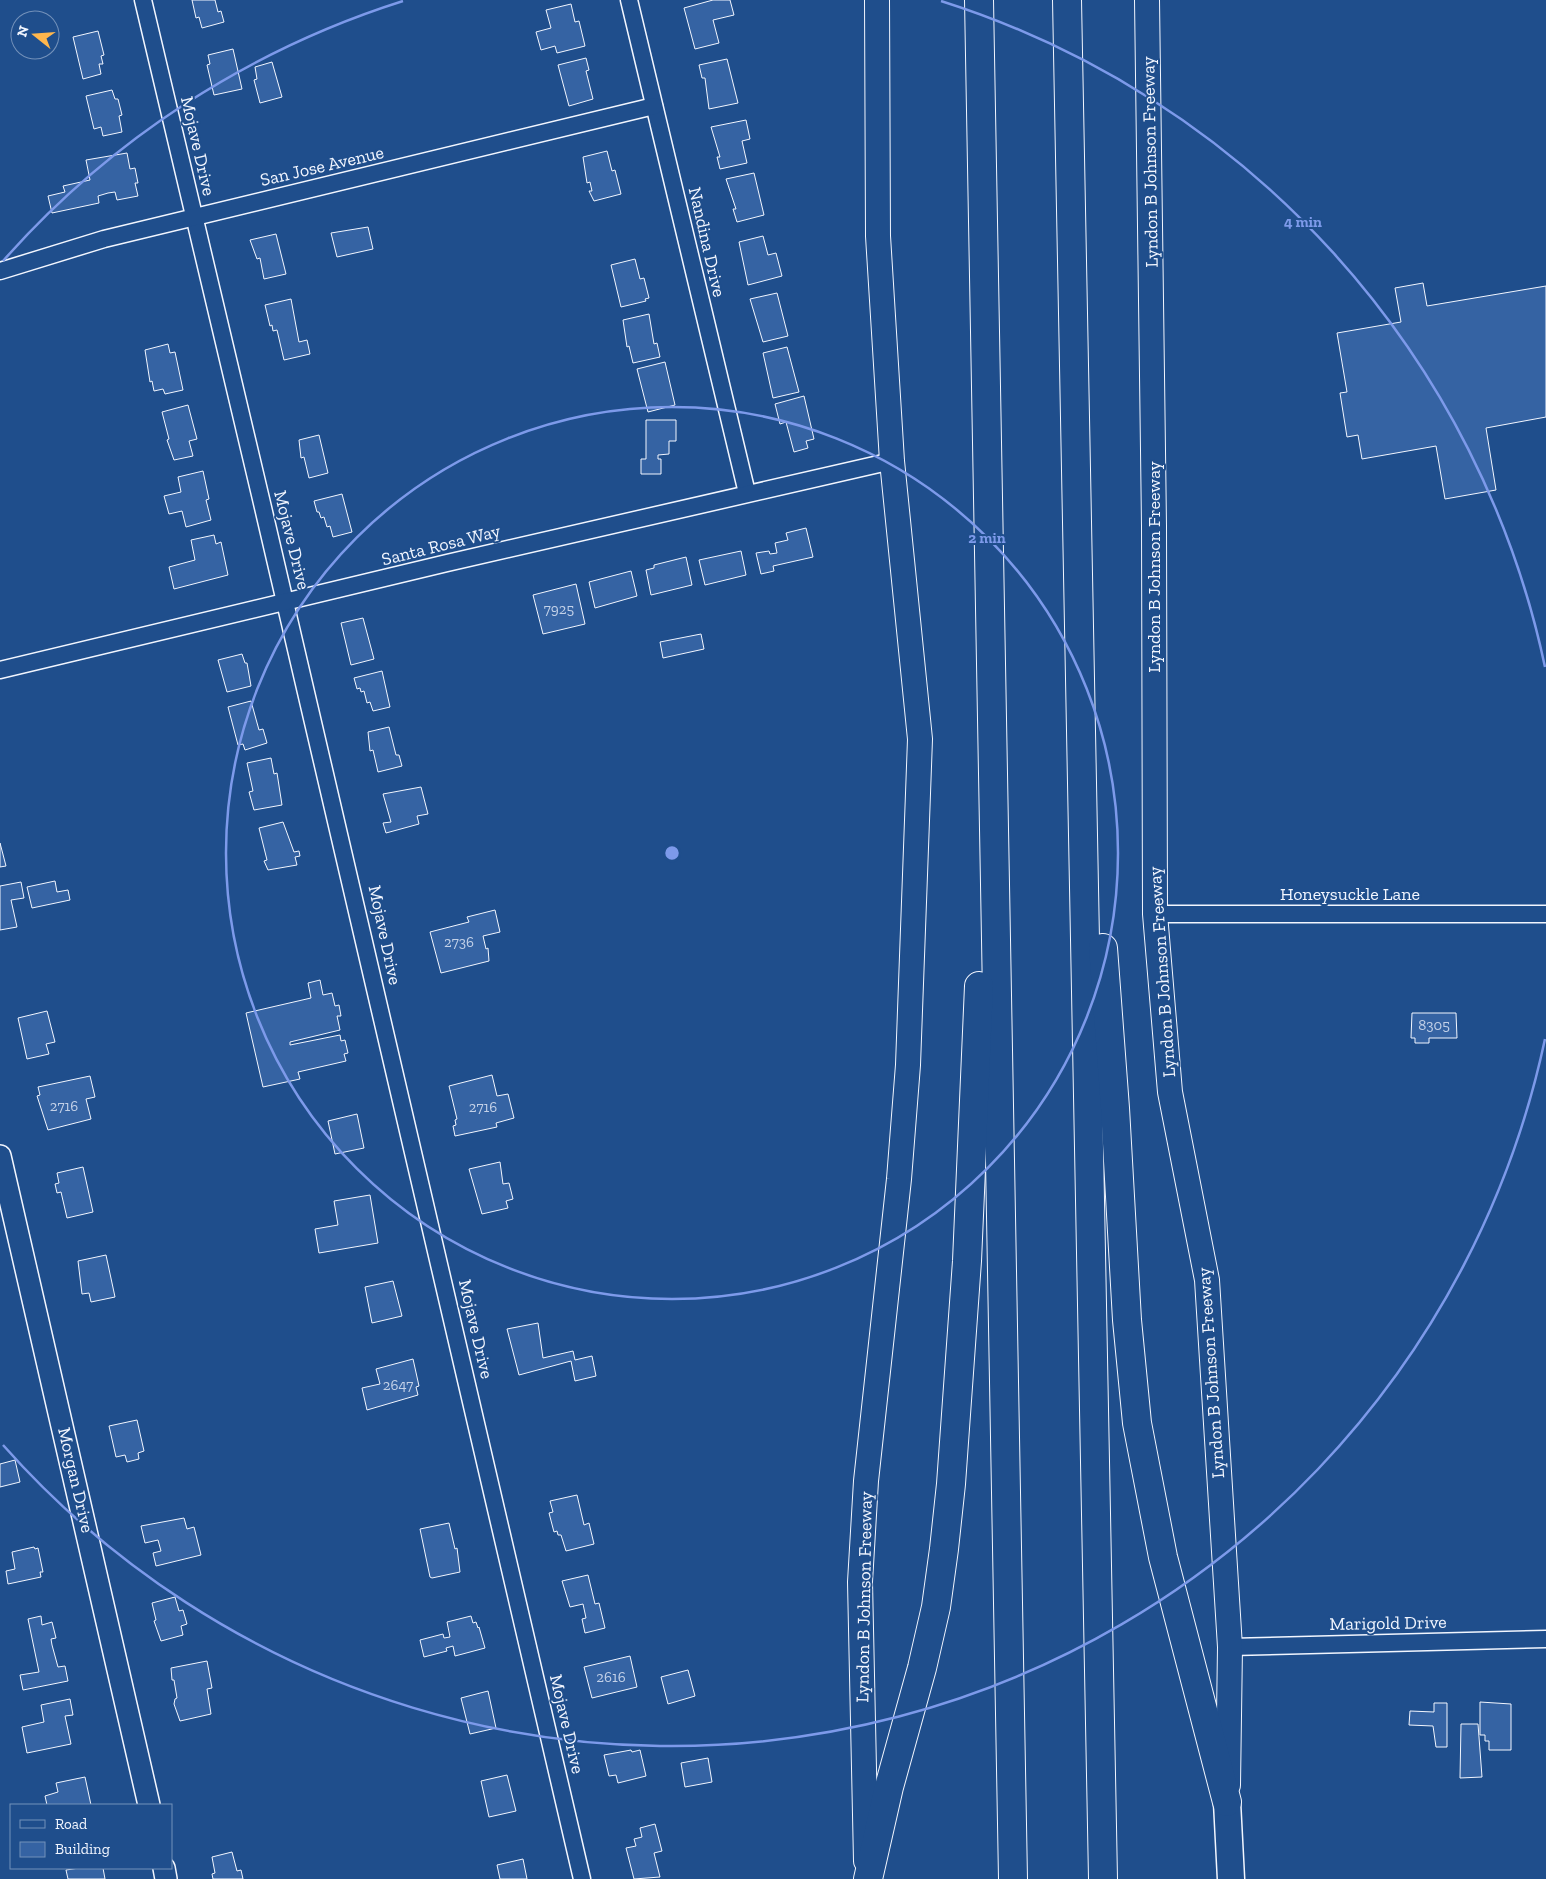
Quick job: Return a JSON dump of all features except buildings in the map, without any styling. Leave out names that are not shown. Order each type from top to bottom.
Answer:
[{"type":"highway","points":[[979,0],[1013,1879]]},
{"type":"highway","points":[[1068,0],[1103,1879]]},
{"type":"highway","points":[[867,1879],[936,1607],[951,1484],[976,1093],[990,654]]},
{"type":"highway","points":[[1080,656],[1115,1108],[1127,1320],[1138,1423],[1162,1557],[1227,1802]]},
{"type":"main road","name":"Lyndon B Johnson Freeway","points":[[867,1879],[860,1582],[866,1481],[899,1179],[908,1065],[920,740],[892,461],[878,236],[877,0]]},
{"type":"main road","name":"Lyndon B Johnson Freeway","points":[[1147,0],[1154,516],[1155,914],[1170,1092],[1207,1280],[1230,1647],[1227,1802],[1231,1879]]},
{"type":"street","name":"Mojave Drive","points":[[143,0],[246,440],[287,603],[582,1879]]},
{"type":"street","name":"Nandina Drive","points":[[629,0],[747,493]]},
{"type":"street","name":"San Jose Avenue","points":[[0,271],[104,239],[194,216],[654,106]]},
{"type":"street","name":"Santa Rosa Way","points":[[0,670],[747,493],[892,461]]},
{"type":"street","name":"Honeysuckle Lane","points":[[1155,914],[1546,914]]},
{"type":"street","name":"Morgan Drive","points":[[0,1156],[149,1804]]},
{"type":"street","name":"Marigold Drive","points":[[1230,1647],[1546,1639]]}]
